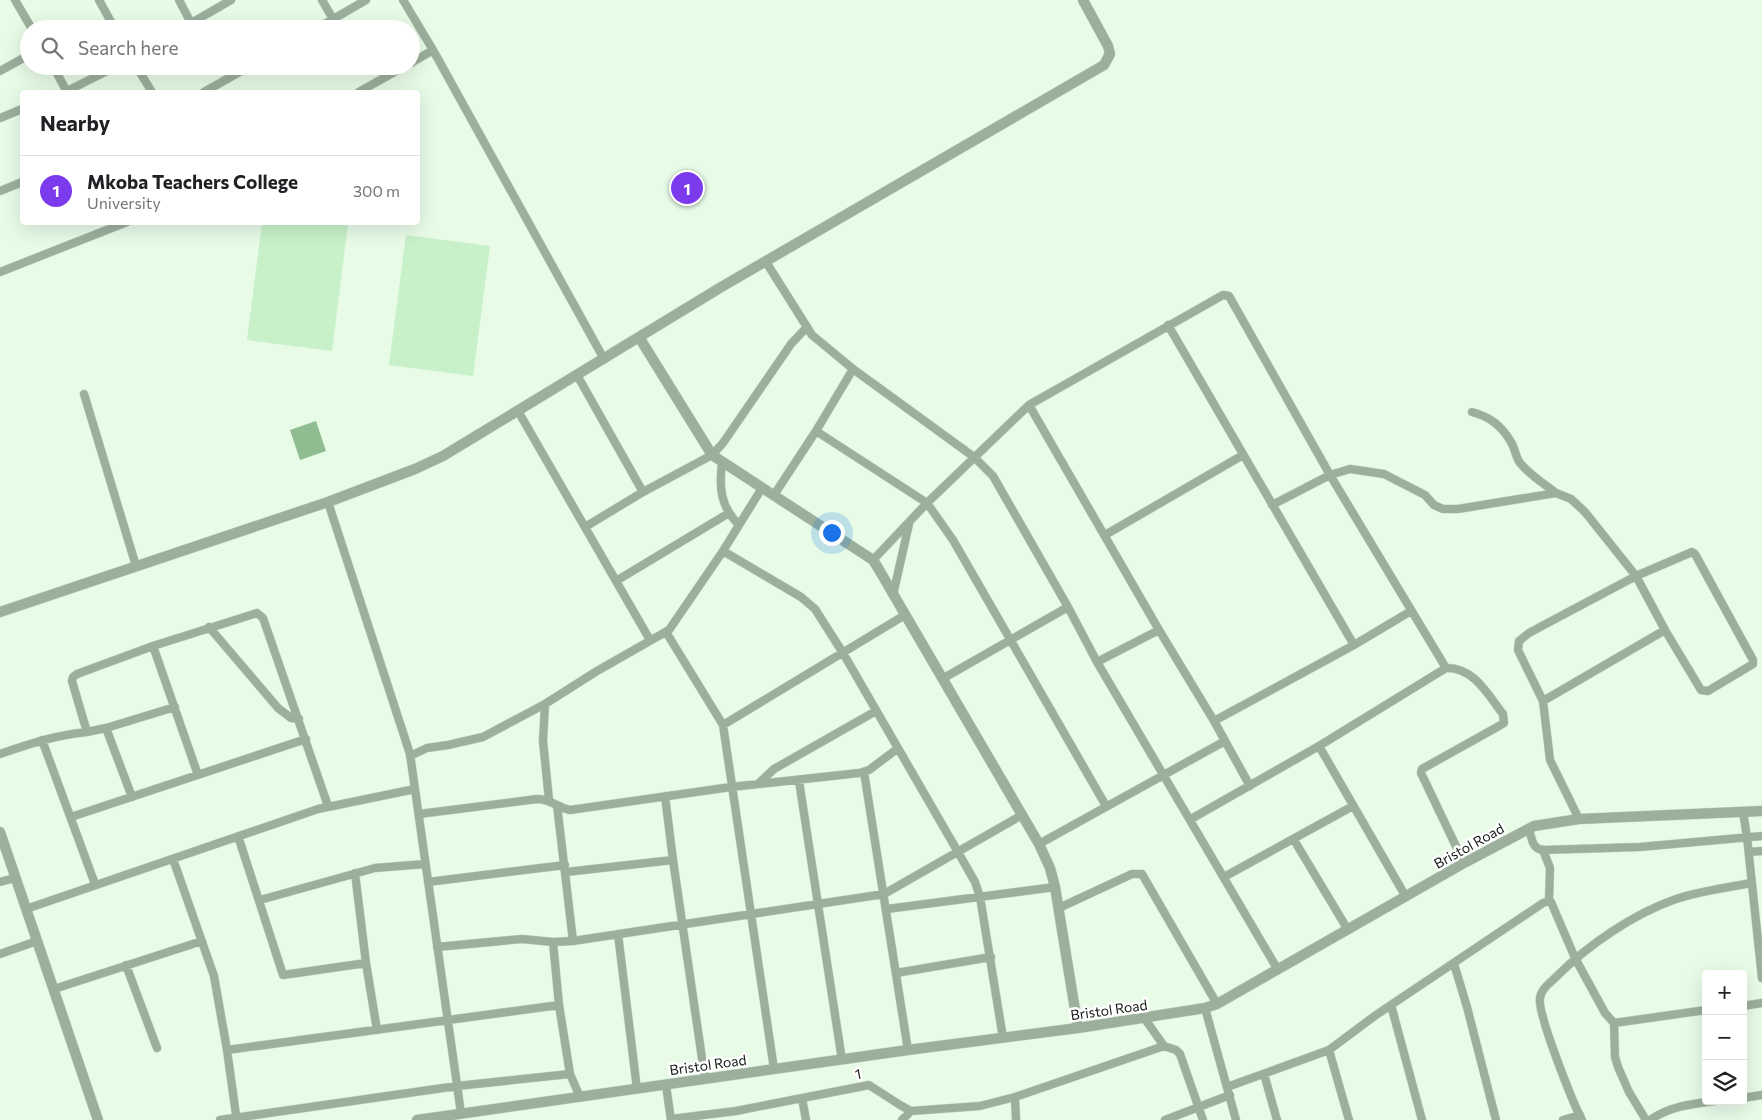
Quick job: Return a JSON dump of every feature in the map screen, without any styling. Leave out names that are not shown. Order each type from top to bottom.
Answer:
[{"type":"street","points":[[15,0],[27,20]]},
{"type":"street","points":[[99,0],[110,20]]},
{"type":"street","points":[[179,0],[189,20]]},
{"type":"street","points":[[196,20],[231,0]]},
{"type":"street","points":[[322,0],[333,19],[366,0]]},
{"type":"street","points":[[403,0],[415,20]]},
{"type":"street","points":[[0,612],[328,502],[430,463],[766,262],[1104,65],[1110,54],[1108,46],[1083,0]]},
{"type":"street","points":[[420,28],[604,359]]},
{"type":"street","points":[[420,58],[433,50]]},
{"type":"street","points":[[0,71],[20,60]]},
{"type":"street","points":[[58,75],[65,90]]},
{"type":"street","points":[[70,90],[99,75]]},
{"type":"street","points":[[142,75],[151,90]]},
{"type":"street","points":[[208,90],[234,75]]},
{"type":"street","points":[[363,90],[389,75]]},
{"type":"street","points":[[0,118],[20,110]]},
{"type":"street","points":[[0,191],[20,183]]},
{"type":"street","points":[[0,272],[119,225]]},
{"type":"street","points":[[766,262],[812,335],[853,369],[974,457],[989,472],[1068,607],[1097,662],[1278,970]]},
{"type":"street","points":[[872,560],[927,503],[1029,405],[1223,295],[1229,296],[1330,475],[1446,668]]},
{"type":"street","points":[[1168,325],[1354,645]]},
{"type":"street","points":[[585,527],[643,492],[712,455],[791,344],[806,328]]},
{"type":"street","points":[[639,337],[712,455],[872,560],[1039,844],[1050,868],[1059,908],[1078,1028]]},
{"type":"street","points":[[774,495],[816,431],[853,369]]},
{"type":"street","points":[[577,375],[643,492]]},
{"type":"street","points":[[84,394],[136,566]]},
{"type":"street","points":[[1029,405],[1250,786]]},
{"type":"street","points":[[518,411],[650,640]]},
{"type":"street","points":[[1472,412],[1494,420],[1511,442],[1520,462],[1535,477],[1556,493],[1571,499],[1584,512],[1636,576],[1665,630],[1701,690],[1708,691],[1753,663],[1695,554],[1689,552],[1636,576],[1536,629],[1519,641],[1518,650],[1543,701],[1550,760],[1579,819]]},
{"type":"street","points":[[816,431],[927,503],[953,540],[1106,806]]},
{"type":"street","points":[[1105,535],[1243,455]]},
{"type":"street","points":[[722,462],[720,489],[729,513],[739,524]]},
{"type":"street","points":[[1272,505],[1330,475],[1350,470],[1365,470],[1384,474],[1425,495],[1434,506],[1444,509],[1458,510],[1556,493]]},
{"type":"street","points":[[410,756],[427,748],[483,737],[545,704],[671,629],[762,488]]},
{"type":"street","points":[[328,502],[410,756],[461,1113]]},
{"type":"street","points":[[616,581],[729,513]]},
{"type":"street","points":[[893,595],[909,522]]},
{"type":"street","points":[[723,551],[807,602],[814,610],[843,653],[958,852],[975,882],[980,897],[1002,1038]]},
{"type":"street","points":[[942,679],[1068,607]]},
{"type":"street","points":[[1214,721],[1354,645],[1411,611]]},
{"type":"street","points":[[86,732],[72,681],[74,675],[254,612],[260,614],[299,719],[328,806]]},
{"type":"street","points":[[723,725],[905,615]]},
{"type":"street","points":[[210,627],[278,708],[291,718],[299,719]]},
{"type":"street","points":[[1097,662],[1159,630]]},
{"type":"street","points":[[1543,701],[1665,630]]},
{"type":"street","points":[[666,632],[723,725],[774,1069]]},
{"type":"street","points":[[153,646],[198,775]]},
{"type":"street","points":[[1191,820],[1319,746],[1446,668],[1455,668],[1469,674],[1484,689],[1503,714],[1504,719],[1504,723],[1422,769],[1421,773],[1464,863]]},
{"type":"street","points":[[545,704],[543,741],[549,800]]},
{"type":"street","points":[[0,754],[42,740],[106,728],[175,707]]},
{"type":"street","points":[[758,784],[774,769],[876,711]]},
{"type":"street","points":[[106,728],[132,797]]},
{"type":"street","points":[[71,817],[306,739]]},
{"type":"street","points":[[42,740],[95,884]]},
{"type":"street","points":[[1039,844],[1225,741]]},
{"type":"street","points":[[1319,746],[1406,897]]},
{"type":"street","points":[[419,814],[537,799],[549,800],[557,806],[570,810],[731,787],[799,781],[864,772],[897,749]]},
{"type":"street","points":[[864,772],[908,1050]]},
{"type":"street","points":[[799,781],[842,1060]]},
{"type":"street","points":[[26,909],[328,806],[415,789]]},
{"type":"street","points":[[665,796],[705,1079]]},
{"type":"street","points":[[557,806],[566,869],[573,941]]},
{"type":"street","points":[[1224,878],[1353,806]]},
{"type":"street","name":"Bristol Road","points":[[417,1120],[908,1050],[1145,1019],[1205,1008],[1217,1004],[1278,970],[1464,863],[1529,829],[1543,824],[1579,819],[1762,811]]},
{"type":"street","points":[[1743,812],[1748,837],[1751,883],[1762,978]]},
{"type":"street","points":[[437,947],[522,939],[553,942],[573,941],[884,894],[1022,816]]},
{"type":"street","points":[[1529,829],[1534,846],[1537,849],[1543,850],[1640,846],[1762,836]]},
{"type":"street","points":[[0,832],[98,1120]]},
{"type":"street","points":[[238,836],[283,975],[366,963]]},
{"type":"street","points":[[1294,840],[1348,930]]},
{"type":"street","points":[[1543,850],[1550,868],[1549,901],[1575,958],[1605,1012],[1614,1023],[1615,1056],[1618,1067],[1626,1086],[1646,1120]]},
{"type":"street","points":[[1749,852],[1762,851]]},
{"type":"street","points":[[173,858],[214,976],[240,1119]]},
{"type":"street","points":[[428,882],[673,860]]},
{"type":"street","points":[[260,900],[355,872],[388,866],[425,864]]},
{"type":"street","points":[[355,872],[366,963],[377,1030]]},
{"type":"street","points":[[1059,908],[1132,874],[1142,874],[1217,1004]]},
{"type":"street","points":[[0,882],[15,878]]},
{"type":"street","points":[[1563,1120],[1581,1118],[1543,1019],[1539,1001],[1541,991],[1575,958],[1603,938],[1654,908],[1678,898],[1751,883]]},
{"type":"street","points":[[886,908],[1055,887]]},
{"type":"street","points":[[1227,1087],[1329,1050],[1391,1005],[1549,901]]},
{"type":"street","points":[[618,934],[637,1089]]},
{"type":"street","points":[[0,954],[37,941]]},
{"type":"street","points":[[54,989],[202,941]]},
{"type":"street","points":[[553,942],[559,1005],[570,1074],[580,1097]]},
{"type":"street","points":[[896,973],[990,958]]},
{"type":"street","points":[[1454,964],[1496,1120]]},
{"type":"street","points":[[126,965],[157,1048]]},
{"type":"street","points":[[1747,1005],[1762,1003]]},
{"type":"street","points":[[227,1050],[559,1005]]},
{"type":"street","points":[[1391,1005],[1422,1120]]},
{"type":"street","points":[[1205,1008],[1236,1120]]},
{"type":"street","points":[[1614,1023],[1702,1011]]},
{"type":"street","points":[[1145,1019],[1164,1046],[1176,1050],[1180,1054],[1203,1120]]},
{"type":"street","points":[[902,1120],[911,1110],[974,1107],[1015,1097],[1164,1046]]},
{"type":"street","points":[[1329,1050],[1348,1120]]},
{"type":"street","points":[[220,1120],[240,1119],[457,1086],[570,1074]]},
{"type":"street","points":[[1264,1074],[1277,1120]]},
{"type":"street","points":[[666,1085],[671,1120]]},
{"type":"street","name":"1","points":[[671,1120],[736,1111],[869,1085],[911,1110]]},
{"type":"street","points":[[1165,1120],[1230,1095]]},
{"type":"street","points":[[1747,1097],[1762,1095]]},
{"type":"street","points":[[1015,1097],[1016,1120]]},
{"type":"street","points":[[802,1098],[806,1120]]},
{"type":"street","points":[[1650,1120],[1674,1107],[1702,1103]]},
{"type":"street","points":[[736,1111],[738,1120]]},
{"type":"shaded area","points":[[262,225],[348,225],[332,351],[247,340]]},
{"type":"shaded area","points":[[406,235],[490,246],[473,376],[389,365]]},
{"type":"shaded area","points":[[316,421],[326,451],[300,460],[290,430]]},
{"type":"place","name":"Mkoba Teachers College","points":[[687,188]]}]
